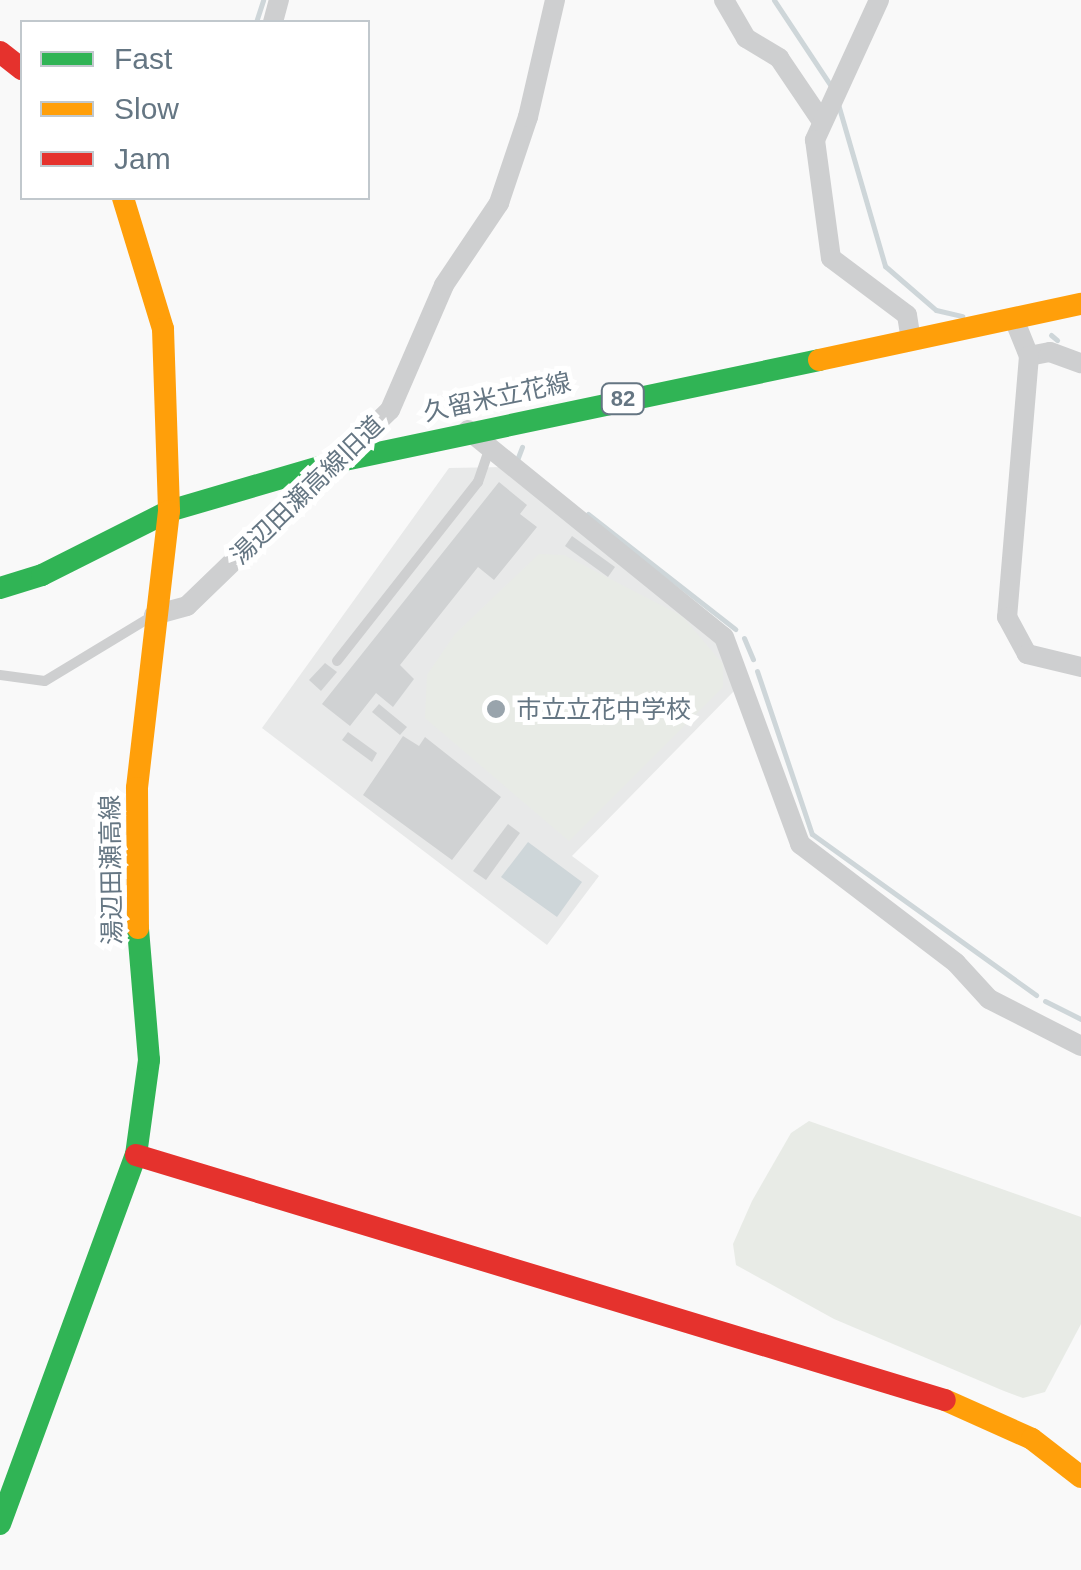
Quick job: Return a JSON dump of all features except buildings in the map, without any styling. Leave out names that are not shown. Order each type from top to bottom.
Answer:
[{"type":"main road","points":[[0,52],[20,67]]},
{"type":"main road","name":"湯辺田瀬高線","points":[[0,1524],[136,1155],[149,1060],[138,934],[137,788],[169,511],[163,329],[125,200]]},
{"type":"main road","name":"久留米立花線","points":[[0,588],[42,576],[169,511],[340,462],[468,430],[1081,304]]},
{"type":"main road","points":[[136,1155],[929,1393],[1018,1431],[1081,1477]]},
{"type":"street","name":"湯辺田瀬高線旧道","points":[[154,615],[187,606],[390,410],[444,285],[499,203],[528,117],[555,0]]},
{"type":"street","points":[[724,0],[746,38],[778,58],[821,120]]},
{"type":"street","points":[[878,0],[815,140],[831,258],[907,315],[911,341]]},
{"type":"street","points":[[1014,319],[1029,356],[1006,617],[1027,654],[1081,667]]},
{"type":"street","points":[[1029,356],[1050,352],[1081,362]]},
{"type":"street","points":[[468,430],[488,453],[724,637],[800,844],[956,963],[989,999],[1081,1046]]},
{"type":"lane","points":[[337,660],[478,482],[488,453]]},
{"type":"lane","points":[[0,675],[46,681],[154,615]]},
{"type":"shaded area","name":"市立立花中学校","points":[[504,467],[717,636],[735,690],[572,856],[599,876],[547,945],[262,728],[449,468]]},
{"type":"shaded area","points":[[539,554],[564,555],[682,616],[723,664],[723,687],[569,841],[425,718],[427,675],[455,634]]},
{"type":"shaded area","points":[[528,842],[582,882],[557,917],[501,877]]},
{"type":"shaded area","points":[[809,1121],[1081,1217],[1081,1324],[1045,1392],[1023,1398],[1004,1391],[834,1319],[736,1265],[733,1244],[752,1201],[791,1133]]},
{"type":"waterway","points":[[257,20],[263,0]]},
{"type":"waterway","points":[[774,0],[833,89]]},
{"type":"waterway","points":[[838,104],[885,266],[936,310],[962,316]]},
{"type":"waterway","points":[[1051,335],[1057,340]]},
{"type":"waterway","points":[[517,460],[522,447]]},
{"type":"waterway","points":[[588,514],[735,629]]},
{"type":"waterway","points":[[744,638],[753,659]]},
{"type":"waterway","points":[[757,671],[812,834],[1036,995]]},
{"type":"waterway","points":[[1045,1001],[1081,1019]]},
{"type":"traffic: fast","points":[[0,588],[42,575],[169,511],[340,461],[819,360]]},
{"type":"traffic: fast","points":[[0,1524],[136,1155],[149,1060],[138,928]]},
{"type":"traffic: slow","points":[[124,200],[163,329],[169,511],[137,788],[138,928]]},
{"type":"traffic: slow","points":[[819,360],[1081,304]]},
{"type":"traffic: slow","points":[[945,1400],[1032,1439],[1081,1477]]},
{"type":"traffic: jam","points":[[0,52],[20,67]]},
{"type":"traffic: jam","points":[[136,1155],[945,1400]]},
{"type":"place","name":"市立立花中学校","points":[[496,709]]}]
